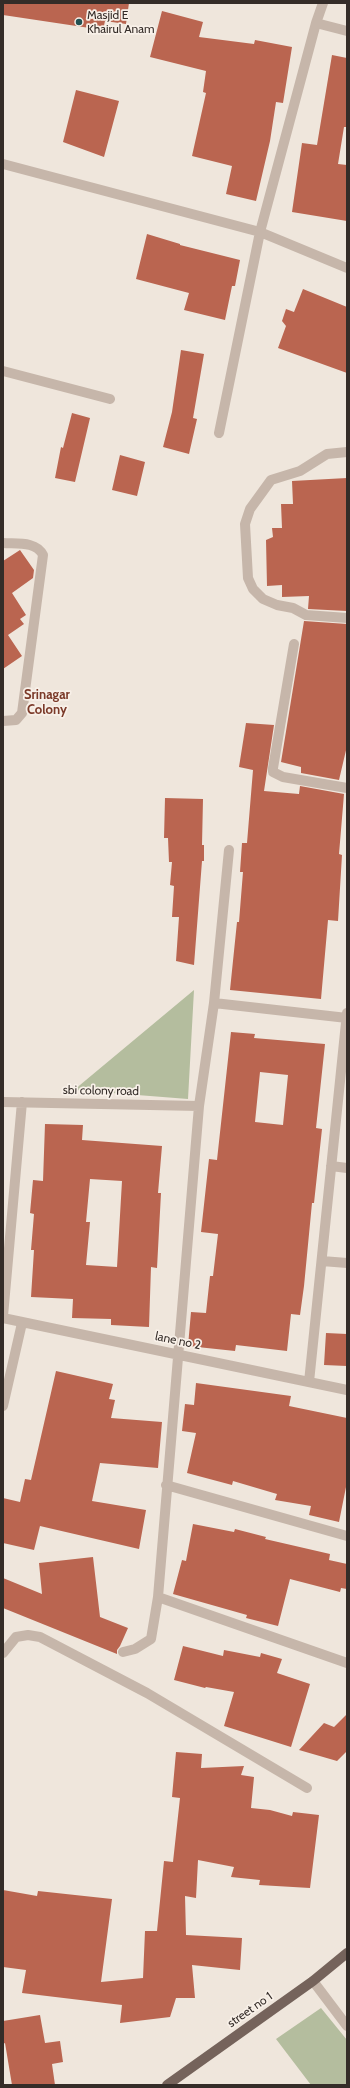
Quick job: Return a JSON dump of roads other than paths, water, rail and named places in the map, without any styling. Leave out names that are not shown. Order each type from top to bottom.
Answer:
[{"type":"main road","name":"street no 1","points":[[167,2085],[313,1981],[347,1954]]},
{"type":"street","points":[[219,433],[260,232],[316,23],[323,3]]},
{"type":"street","points":[[316,23],[347,31]]},
{"type":"street","points":[[3,164],[260,232],[347,268]]},
{"type":"street","points":[[3,371],[110,399]]},
{"type":"street","points":[[347,452],[327,454],[300,471],[271,480],[250,509],[245,524],[248,578],[253,589],[263,599],[278,605],[292,608],[306,615],[347,618]]},
{"type":"street","points":[[3,543],[33,545],[40,549],[43,555],[22,713],[16,720],[3,720]]},
{"type":"street","points":[[294,644],[272,768],[273,772],[283,777],[347,788]]},
{"type":"street","points":[[123,1652],[135,1649],[151,1639],[158,1597],[166,1485],[179,1355],[199,1106],[214,1003],[229,850]]},
{"type":"street","points":[[214,1003],[347,1018]]},
{"type":"street","points":[[309,1382],[331,1166],[344,1072],[347,1013]]},
{"type":"street","name":"sbi colony road","points":[[3,1102],[199,1106]]},
{"type":"street","points":[[3,1317],[22,1102]]},
{"type":"street","points":[[331,1166],[347,1168]]},
{"type":"street","points":[[322,1261],[347,1263]]},
{"type":"street","name":"lane no 2","points":[[3,1317],[22,1323],[347,1390]]},
{"type":"street","points":[[3,1406],[22,1323]]},
{"type":"street","points":[[166,1485],[347,1536]]},
{"type":"street","points":[[158,1597],[347,1663]]},
{"type":"street","points":[[3,1652],[16,1637],[28,1635],[40,1637],[147,1693],[307,1788]]},
{"type":"street","points":[[313,1981],[347,2026]]},
{"type":"place","name":"Masjid E Khairul Anam","points":[[79,22]]},
{"type":"district","name":"Srinagar Colony","points":[[47,702]]}]
